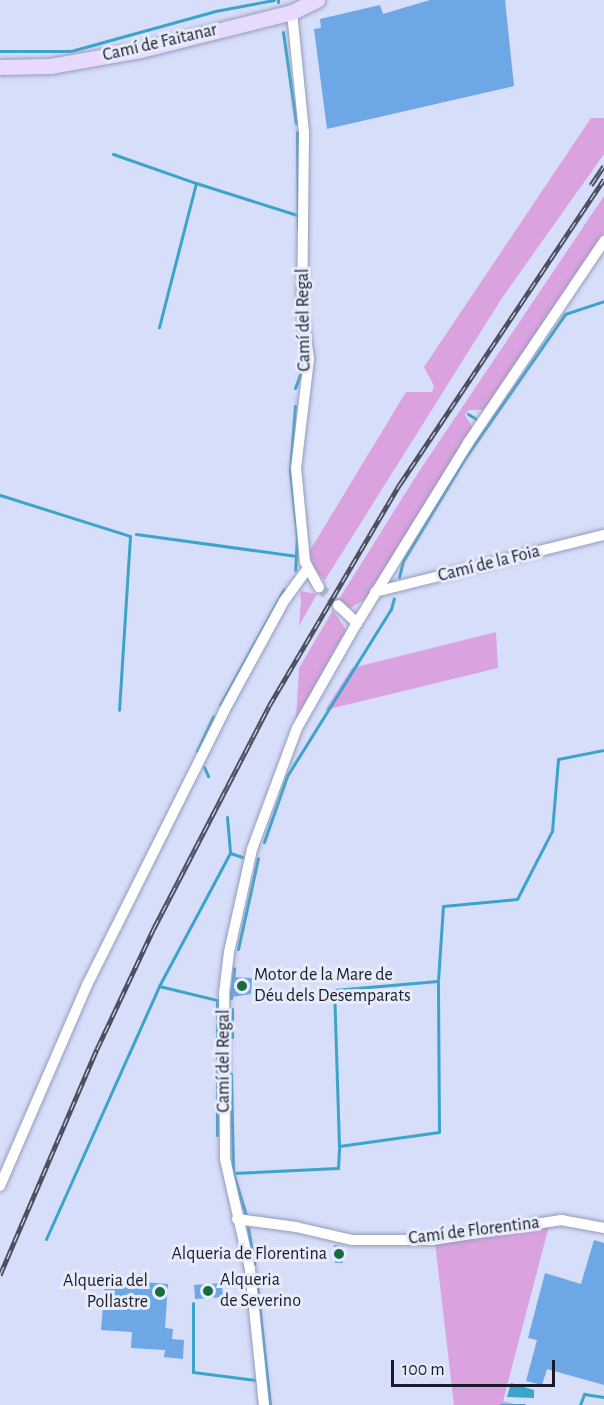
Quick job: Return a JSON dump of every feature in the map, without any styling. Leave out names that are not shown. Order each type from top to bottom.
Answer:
[{"type":"street","name":"Camí de Faitanar","points":[[0,67],[66,64],[141,50],[292,12],[317,0]]},
{"type":"street","name":"Camí del Regal","points":[[292,12],[304,133],[302,310],[309,359],[296,468],[307,569],[320,587]]},
{"type":"street","name":"Camí del Regal","points":[[264,1405],[250,1269],[225,1159],[224,993],[229,952],[252,849],[282,764],[306,709],[468,442],[604,241]]},
{"type":"street","name":"Camí de la Foia","points":[[375,592],[604,535]]},
{"type":"street","points":[[0,1186],[87,985],[224,711],[284,601],[307,569]]},
{"type":"street","points":[[338,605],[357,623]]},
{"type":"street","name":"Camí de Florentina","points":[[237,1219],[296,1227],[352,1240],[432,1240],[561,1220],[604,1228]]},
{"type":"shaded area","points":[[591,118],[604,118],[604,154],[502,298],[325,580],[315,570],[309,552],[406,392],[432,392],[434,386],[424,367]]},
{"type":"shaded area","points":[[604,196],[604,233],[484,410],[469,410],[465,415],[473,428],[366,599],[350,608],[344,606],[339,599],[418,473]]},
{"type":"shaded area","points":[[300,591],[317,594],[299,626],[301,601]]},
{"type":"shaded area","points":[[333,610],[346,630],[296,719],[299,668]]},
{"type":"shaded area","points":[[496,632],[498,668],[325,710],[352,668]]},
{"type":"shaded area","points":[[549,1226],[503,1401],[518,1405],[454,1405],[435,1243]]},
{"type":"water","points":[[511,1383],[534,1390],[534,1398],[507,1397]]},
{"type":"building","points":[[430,0],[505,0],[514,86],[327,129],[314,29],[321,28],[320,19],[380,5],[383,14]]},
{"type":"building","name":"Motor de la Mare de Déu dels Desemparats","points":[[233,977],[252,978],[251,994],[232,997]]},
{"type":"building","points":[[594,1240],[604,1243],[604,1385],[547,1369],[542,1385],[526,1381],[537,1340],[528,1338],[545,1273],[581,1284]]},
{"type":"building","name":"Alqueria de Florentina","points":[[334,1245],[343,1246],[343,1263],[335,1263]]},
{"type":"building","points":[[120,1280],[168,1284],[165,1328],[173,1329],[172,1339],[184,1340],[183,1359],[164,1357],[165,1350],[131,1348],[132,1332],[101,1330],[105,1283],[120,1284]]},
{"type":"building","name":"Alqueria de Severino","points":[[222,1283],[223,1297],[195,1299],[194,1285]]},
{"type":"waterway","points":[[0,51],[71,51],[215,11],[274,0]]},
{"type":"waterway","points":[[283,32],[296,123]]},
{"type":"waterway","points":[[297,132],[298,227]]},
{"type":"waterway","points":[[113,154],[196,183],[159,327]]},
{"type":"waterway","points":[[196,183],[297,215]]},
{"type":"waterway","points":[[399,577],[403,561],[465,458],[565,314],[604,301]]},
{"type":"waterway","points":[[295,388],[304,365]]},
{"type":"waterway","points":[[295,406],[290,471],[297,536],[295,570]]},
{"type":"waterway","points":[[468,414],[478,420]]},
{"type":"waterway","points":[[0,495],[130,536],[119,710]]},
{"type":"waterway","points":[[136,534],[297,556]]},
{"type":"waterway","points":[[220,705],[284,589]]},
{"type":"waterway","points":[[264,842],[287,776],[391,609],[394,598]]},
{"type":"waterway","points":[[197,751],[213,717]]},
{"type":"waterway","points":[[233,1173],[338,1168],[339,1146],[439,1132],[438,981],[443,906],[517,899],[552,831],[558,759],[604,750]]},
{"type":"waterway","points":[[204,767],[208,776]]},
{"type":"waterway","points":[[227,817],[230,853],[242,857]]},
{"type":"waterway","points":[[46,1239],[159,986],[230,853]]},
{"type":"waterway","points":[[238,949],[258,858]]},
{"type":"waterway","points":[[231,998],[234,968]]},
{"type":"waterway","points":[[339,1146],[334,990],[438,981]]},
{"type":"waterway","points":[[159,986],[217,1000],[217,1058]]},
{"type":"waterway","points":[[232,1009],[232,1037]]},
{"type":"waterway","points":[[217,1065],[217,1135]]},
{"type":"waterway","points":[[231,1074],[233,1173],[246,1215]]},
{"type":"waterway","points":[[248,1228],[254,1263]]},
{"type":"waterway","points":[[256,1276],[270,1405]]},
{"type":"waterway","points":[[193,1303],[193,1372],[255,1380]]},
{"type":"waterway","points":[[580,1405],[584,1394],[604,1397]]},
{"type":"waterway","points":[[501,1405],[524,1405]]},
{"type":"tunnel","points":[[319,587],[338,605]]},
{"type":"railway","points":[[591,185],[604,166]]},
{"type":"railway","points":[[0,1275],[97,1049],[154,928],[269,706],[400,484],[604,179]]},
{"type":"place","name":"Motor de la Mare de Déu dels Desemparats","points":[[242,986]]},
{"type":"place","name":"Alqueria de Florentina","points":[[339,1254]]},
{"type":"place","name":"Alqueria de Severino","points":[[208,1291]]},
{"type":"place","name":"Alqueria del Pollastre","points":[[160,1292]]}]
